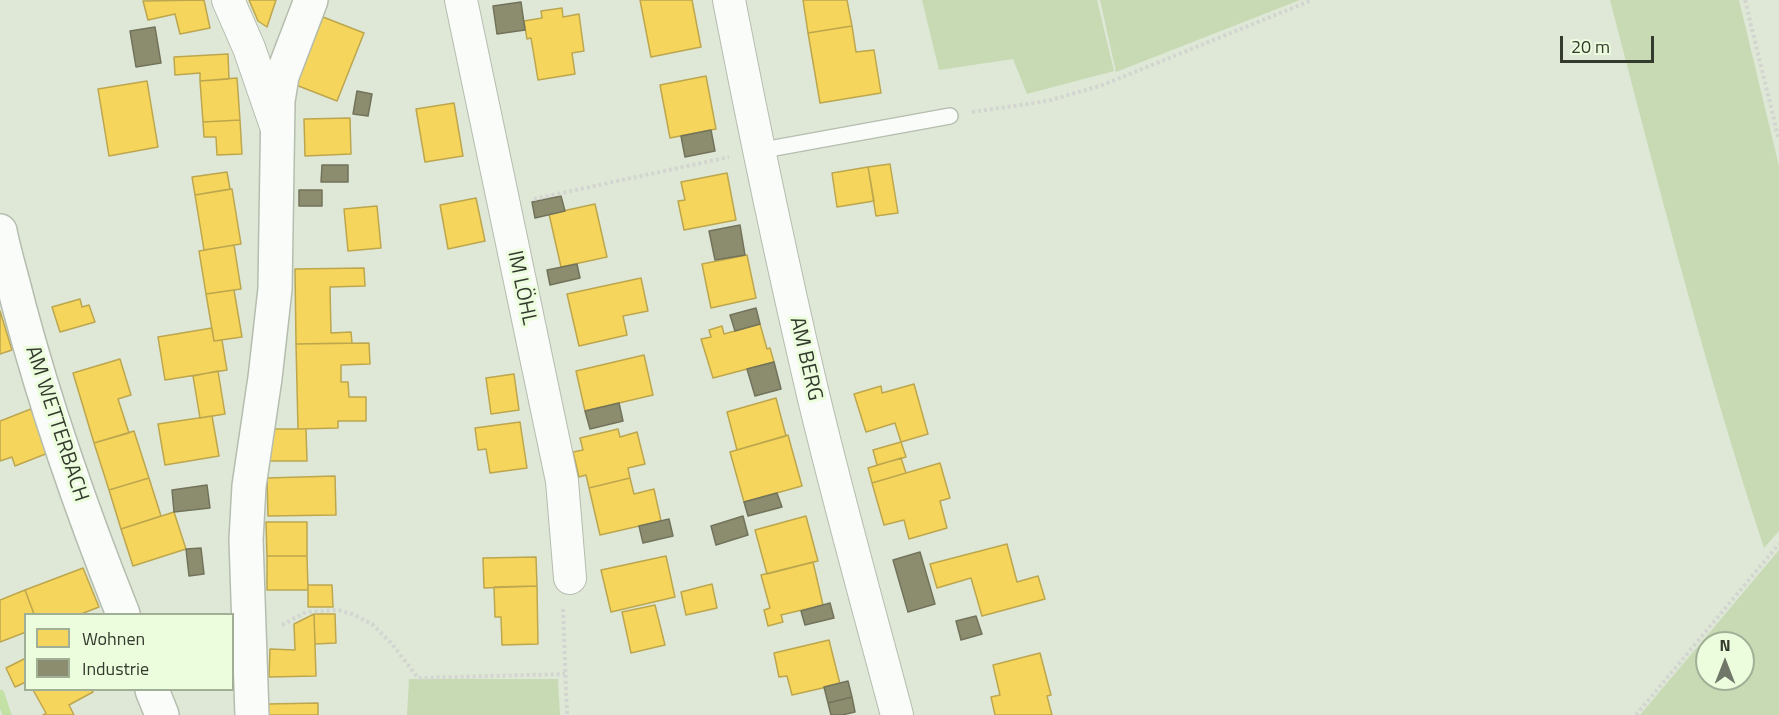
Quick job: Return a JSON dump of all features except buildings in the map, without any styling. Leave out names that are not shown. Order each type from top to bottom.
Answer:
[{"type":"street","points":[[228,0],[249,48],[277,129]]},
{"type":"street","points":[[252,715],[247,514],[275,290],[277,129],[282,76],[311,0]]},
{"type":"street","name":"IM LÖHL","points":[[461,0],[562,482],[570,578]]},
{"type":"street","name":"AM BERG","points":[[729,0],[758,151],[811,387],[897,715]]},
{"type":"street","name":"AM WETTERBACH","points":[[0,231],[51,414],[122,613]]},
{"type":"street","points":[[152,691],[162,715]]},
{"type":"lane","points":[[758,151],[950,116]]},
{"type":"path","points":[[950,116],[1047,101],[1100,86],[1312,0]]},
{"type":"path","points":[[1745,0],[1779,140]]},
{"type":"path","points":[[504,206],[758,151]]},
{"type":"path","points":[[1636,715],[1779,544]]},
{"type":"path","points":[[567,715],[562,585],[570,578]]},
{"type":"path","points":[[249,628],[282,625],[306,612],[338,609],[372,624],[392,644],[418,678],[565,674]]},
{"type":"green space","points":[[922,0],[1097,0],[1114,71],[1027,94],[1013,59],[939,70]]},
{"type":"green space","points":[[1100,0],[1300,0],[1116,72]]},
{"type":"green space","points":[[1610,0],[1739,0],[1779,166],[1779,531],[1764,548],[1702,344]]},
{"type":"green space","points":[[1779,550],[1779,715],[1640,715],[1695,650],[1695,691],[1755,691],[1755,631],[1711,631]]},
{"type":"green space","points":[[409,679],[558,679],[560,715],[407,715]]},
{"type":"waterway","points":[[0,694],[7,715]]}]
